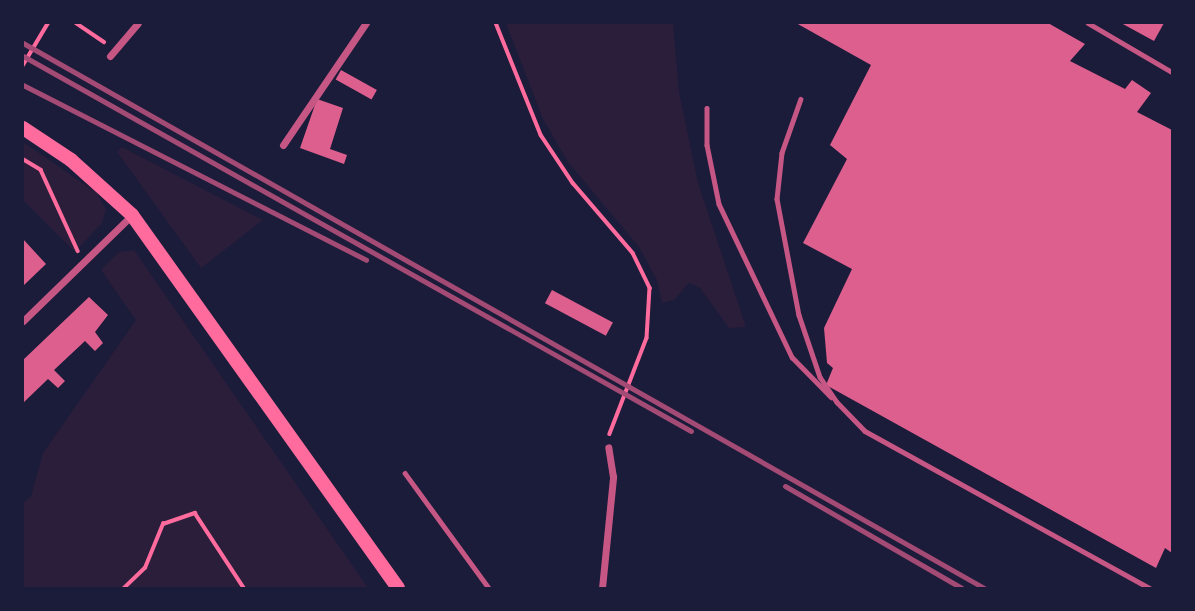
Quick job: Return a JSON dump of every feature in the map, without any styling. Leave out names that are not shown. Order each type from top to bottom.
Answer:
[{"type":"main road","points":[[23,128],[71,160],[132,215],[398,588]]},
{"type":"street","points":[[110,57],[138,23]]},
{"type":"street","points":[[284,145],[366,23]]},
{"type":"street","points":[[23,321],[132,215]]},
{"type":"street","points":[[602,588],[613,477],[608,447]]},
{"type":"lane","points":[[1088,23],[1172,72]]},
{"type":"lane","points":[[801,99],[782,153],[777,199],[799,315],[820,377],[837,402]]},
{"type":"lane","points":[[707,108],[707,145],[719,204],[792,357],[865,430],[1149,588]]},
{"type":"lane","points":[[405,473],[489,588]]},
{"type":"path","points":[[23,65],[48,23]]},
{"type":"path","points":[[76,23],[108,44]]},
{"type":"path","points":[[496,23],[541,135],[573,183],[633,253],[650,288],[647,338],[608,447]]},
{"type":"path","points":[[23,159],[41,170],[73,235],[81,264]]},
{"type":"path","points":[[124,588],[145,568],[163,524],[195,513],[244,588]]},
{"type":"shaded area","points":[[506,23],[673,23],[679,92],[698,183],[746,327],[729,328],[700,288],[689,283],[674,300],[662,303],[657,280],[639,247],[568,162],[543,119]]},
{"type":"shaded area","points":[[23,142],[97,193],[106,210],[102,223],[75,252],[23,200]]},
{"type":"shaded area","points":[[122,147],[263,220],[201,268],[117,152]]},
{"type":"shaded area","points":[[134,250],[368,588],[23,588],[23,503],[31,496],[43,453],[136,320],[101,270],[119,252]]},
{"type":"building","points":[[796,23],[1048,23],[1085,44],[1070,61],[1125,89],[1132,80],[1151,93],[1137,112],[1172,130],[1172,553],[1165,548],[1156,568],[826,385],[833,368],[827,363],[824,328],[852,269],[803,243],[847,159],[830,145],[871,65]]},
{"type":"building","points":[[1121,23],[1164,23],[1154,41]]},
{"type":"building","points":[[341,70],[377,90],[372,99],[336,80]]},
{"type":"building","points":[[317,99],[343,108],[330,149],[347,155],[344,164],[300,148]]},
{"type":"building","points":[[23,239],[46,264],[23,286]]},
{"type":"building","points":[[552,290],[613,322],[606,336],[545,303]]},
{"type":"building","points":[[89,297],[108,315],[95,332],[103,343],[95,351],[85,341],[54,370],[65,381],[58,388],[48,379],[23,403],[23,360]]},
{"type":"railway","points":[[23,43],[984,588]]},
{"type":"railway","points":[[23,56],[691,431]]},
{"type":"railway","points":[[23,85],[366,260]]},
{"type":"railway","points":[[785,486],[962,588]]}]
